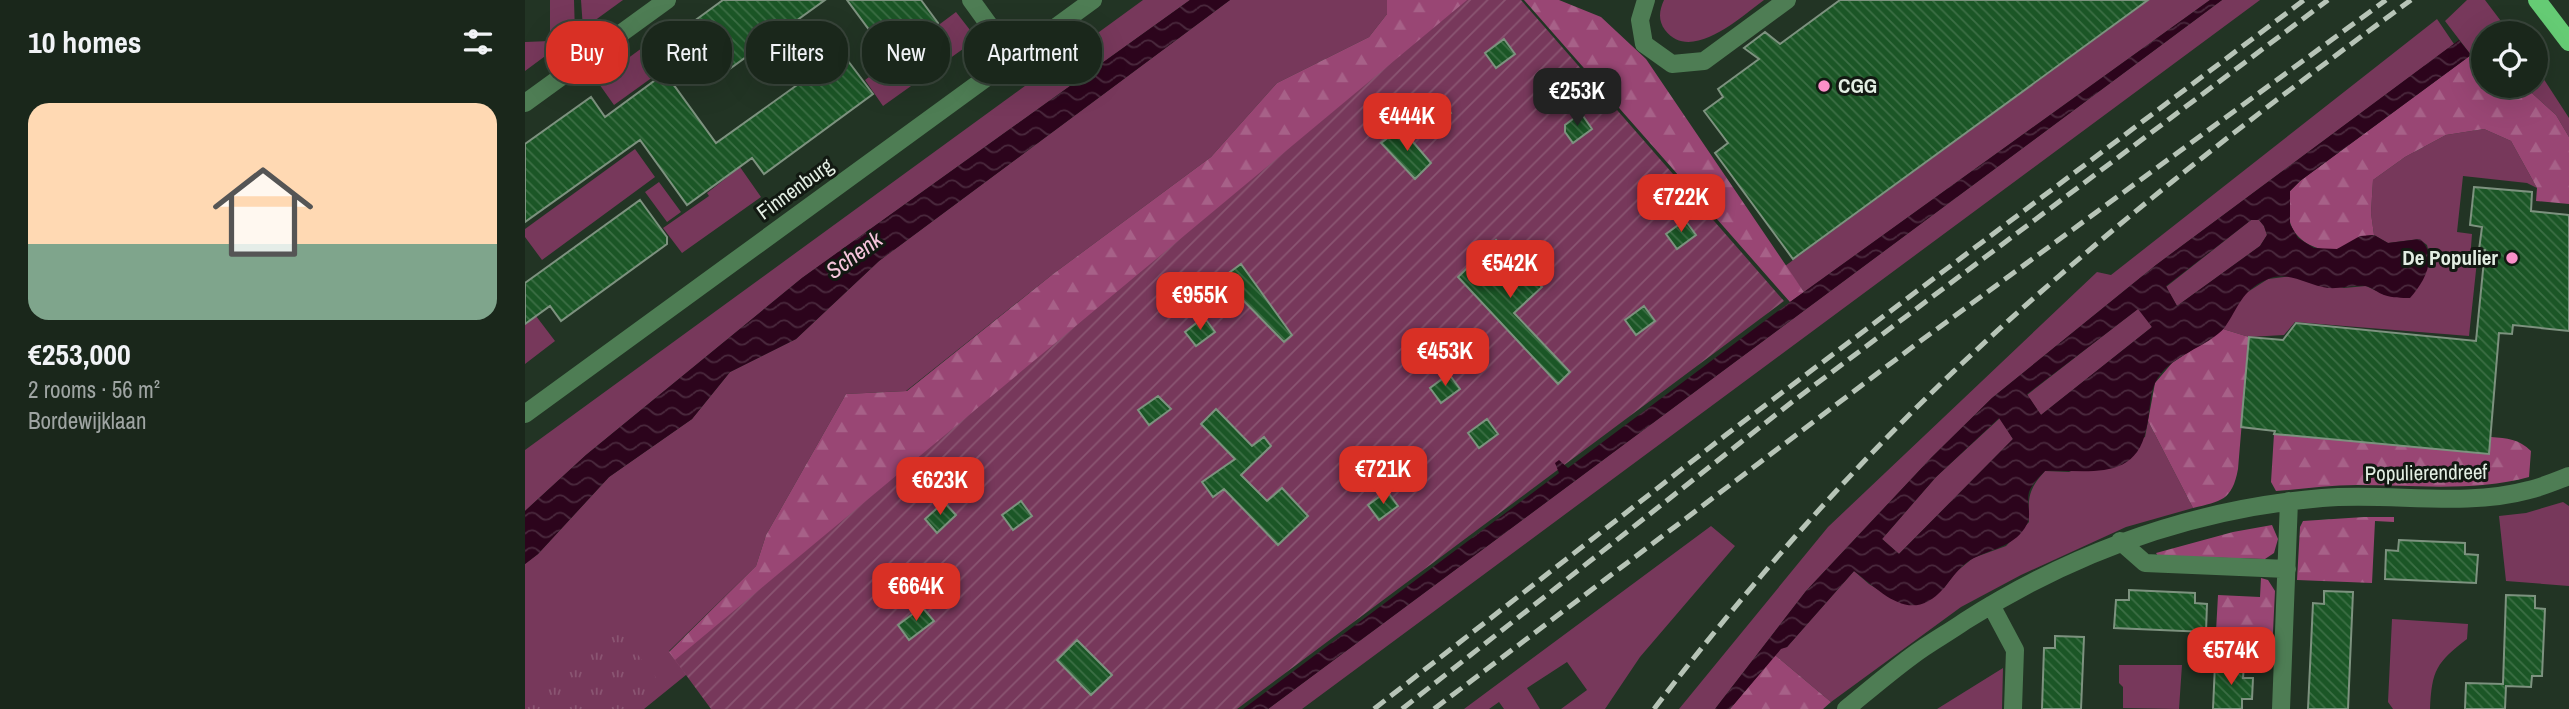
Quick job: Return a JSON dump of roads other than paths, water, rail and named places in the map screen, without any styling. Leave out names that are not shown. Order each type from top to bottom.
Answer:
[{"type":"main road","points":[[2537,0],[2569,42]]},
{"type":"street","points":[[525,103],[667,0]]},
{"type":"street","points":[[971,0],[986,21]]},
{"type":"street","name":"Finnenburg","points":[[525,414],[1093,0]]},
{"type":"street","points":[[1647,0],[1640,20],[1644,44],[1672,64],[1704,61],[1787,0]]},
{"type":"street","name":"Populierendreef","points":[[1846,709],[1914,655],[1991,605],[2042,577],[2120,541],[2236,508],[2289,500],[2482,496],[2529,490],[2567,479]]},
{"type":"street","points":[[2281,709],[2289,500]]},
{"type":"street","points":[[2120,541],[2145,563],[2287,569]]},
{"type":"street","points":[[1991,605],[2015,650],[2013,709]]},
{"type":"water","name":"Schenk","points":[[1190,0],[1230,0],[879,261],[796,339],[730,372],[692,419],[609,477],[538,554],[525,564],[525,511],[586,455],[802,278],[1073,84],[1102,84],[1102,63]]},
{"type":"water","points":[[2210,0],[2222,0],[1268,709],[1243,709],[1559,473],[1555,463],[1559,460],[1568,468],[1790,302]]},
{"type":"water","points":[[2459,40],[2471,55],[2290,191],[2290,224],[2298,238],[2314,248],[2337,249],[2360,236],[2374,235],[2388,243],[2420,239],[2426,246],[2429,261],[2420,285],[2410,298],[2387,296],[2365,286],[2320,287],[2282,276],[2258,284],[2241,300],[2218,334],[2178,359],[2161,374],[2153,388],[2140,447],[2131,458],[2120,466],[2106,470],[2045,471],[2029,492],[2028,520],[2017,537],[2004,546],[1969,561],[1932,599],[1920,604],[1897,602],[1854,571],[1787,647],[1781,649],[1730,709],[1715,709],[1806,591],[1932,457],[1992,398],[2156,265]],"holes":[[[2251,220],[2259,220],[2267,235],[2260,246],[2177,306],[2166,286]],[[2138,309],[2152,327],[2041,415],[2027,394]],[[1999,418],[2013,439],[1899,554],[1882,539],[1936,477]]]},
{"type":"railway","points":[[1374,709],[1727,434],[2304,0]]},
{"type":"railway","points":[[1402,709],[1792,402],[2328,0]]},
{"type":"railway","points":[[1434,709],[1915,345],[2386,0]]},
{"type":"railway","points":[[1654,709],[1796,535],[1872,453],[1952,373],[2062,274],[2175,179],[2411,0]]},
{"type":"place","name":"CGG","points":[[1824,86]]},
{"type":"place","name":"De Populier","points":[[2512,258]]}]
